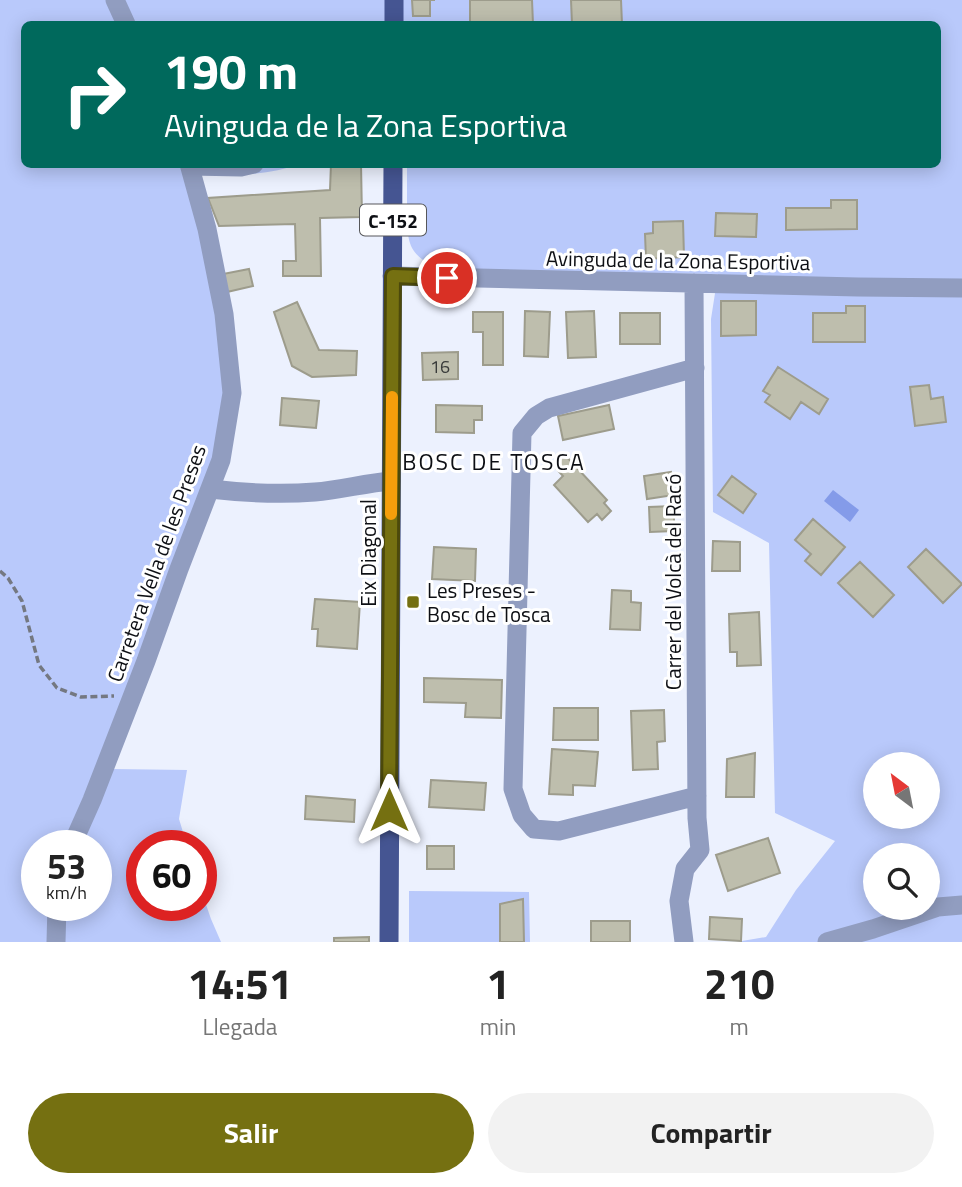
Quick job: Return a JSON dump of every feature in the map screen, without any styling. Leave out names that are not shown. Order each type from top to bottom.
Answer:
[{"type":"main road","points":[[394,0],[394,21]]},
{"type":"main road","name":"Eix Diagonal","points":[[388,942],[393,168]]},
{"type":"street","points":[[115,0],[125,21]]},
{"type":"street","name":"Carretera Vella de les Preses","points":[[79,830],[221,460],[232,393],[224,314],[208,229],[190,168]]},
{"type":"street","name":"Avinguda de la Zona Esportiva","points":[[393,276],[962,288]]},
{"type":"street","name":"Carrer del Volcà del Racó","points":[[684,942],[679,901],[685,869],[700,850],[697,796],[694,283]]},
{"type":"street","points":[[695,368],[549,408],[536,416],[522,433],[513,789],[522,815],[534,829],[559,831],[697,796]]},
{"type":"street","points":[[210,489],[251,494],[316,492],[391,481]]},
{"type":"street","points":[[827,942],[938,907],[962,905]]},
{"type":"street","points":[[56,942],[57,921]]},
{"type":"path","points":[[0,571],[8,578],[22,601],[38,665],[57,688],[81,698],[115,696],[135,687]]},
{"type":"shaded area","points":[[0,0],[962,0],[962,942],[736,942],[766,937],[796,890],[835,841],[775,813],[769,543],[713,512],[711,319],[718,274],[444,271],[417,255],[409,241],[407,222],[407,168],[941,168],[941,21],[21,21],[21,168],[193,168],[237,381],[113,769],[187,770],[179,819],[182,830],[126,830],[126,921],[212,921],[221,942],[0,942]]},
{"type":"shaded area","points":[[196,168],[284,168],[239,175],[216,174]]},
{"type":"shaded area","points":[[833,490],[859,510],[850,522],[824,501]]},
{"type":"shaded area","points":[[409,891],[529,892],[530,942],[409,942]]},
{"type":"building","points":[[412,0],[430,0],[430,16],[413,16]]},
{"type":"building","points":[[470,0],[532,0],[533,21],[470,21]]},
{"type":"building","points":[[571,0],[621,0],[622,21],[572,21]]},
{"type":"building","points":[[331,168],[361,168],[362,217],[320,218],[321,276],[283,276],[283,261],[296,261],[295,224],[219,226],[208,198],[330,190]]},
{"type":"building","points":[[831,200],[857,200],[857,229],[786,230],[786,208],[831,208]]},
{"type":"building","points":[[716,213],[757,214],[756,237],[715,236]]},
{"type":"building","points":[[683,221],[684,257],[646,259],[645,234],[653,233],[653,222]]},
{"type":"building","points":[[249,269],[253,286],[227,292],[223,274]]},
{"type":"building","points":[[721,301],[756,301],[756,335],[721,336]]},
{"type":"building","points":[[297,302],[319,350],[357,351],[356,375],[312,377],[292,366],[274,312]]},
{"type":"building","points":[[846,306],[865,306],[865,342],[813,342],[813,313],[846,313]]},
{"type":"building","points":[[525,311],[550,312],[548,357],[524,356]]},
{"type":"building","points":[[594,311],[596,357],[568,358],[566,312]]},
{"type":"building","points":[[473,312],[503,312],[503,365],[483,365],[483,332],[473,332]]},
{"type":"building","points":[[620,313],[660,313],[660,344],[620,344]]},
{"type":"building","points":[[458,352],[458,379],[423,380],[422,353]]},
{"type":"building","points":[[778,367],[828,399],[819,414],[801,402],[790,419],[765,402],[770,395],[763,391]]},
{"type":"building","points":[[929,385],[931,399],[943,397],[946,422],[915,426],[910,387]]},
{"type":"building","points":[[282,398],[319,401],[316,428],[280,425]]},
{"type":"building","points":[[436,405],[482,406],[482,420],[474,420],[474,433],[436,432]]},
{"type":"building","points":[[609,405],[614,429],[563,440],[558,416]]},
{"type":"building","points":[[564,454],[607,500],[604,503],[611,511],[602,520],[597,514],[588,522],[554,485],[563,476],[552,464]]},
{"type":"building","points":[[671,472],[674,495],[647,499],[644,476]]},
{"type":"building","points":[[732,476],[756,494],[743,513],[718,495]]},
{"type":"building","points":[[674,506],[674,531],[650,532],[649,507]]},
{"type":"building","points":[[813,519],[845,547],[821,575],[805,561],[811,554],[795,540]]},
{"type":"building","points":[[713,541],[740,542],[740,571],[712,571]]},
{"type":"building","points":[[434,547],[476,549],[475,581],[432,579]]},
{"type":"building","points":[[926,549],[962,584],[943,603],[908,567]]},
{"type":"building","points":[[860,562],[894,595],[873,617],[838,583]]},
{"type":"building","points":[[612,590],[631,591],[631,602],[641,603],[640,630],[610,629]]},
{"type":"building","points":[[315,599],[360,602],[357,649],[317,646],[318,629],[312,629]]},
{"type":"building","points":[[759,612],[761,665],[737,666],[737,652],[730,652],[729,614]]},
{"type":"building","points":[[424,678],[502,680],[501,718],[465,717],[466,703],[424,702]]},
{"type":"building","points":[[554,708],[598,708],[598,740],[553,740]]},
{"type":"building","points":[[664,710],[665,741],[657,742],[658,769],[633,770],[631,711]]},
{"type":"building","points":[[552,749],[598,752],[595,786],[573,785],[573,795],[549,794]]},
{"type":"building","points":[[755,753],[754,797],[726,797],[727,759]]},
{"type":"building","points":[[431,780],[486,783],[484,810],[429,807]]},
{"type":"building","points":[[306,796],[355,800],[354,822],[305,819]]},
{"type":"building","points":[[768,838],[780,873],[728,891],[716,855]]},
{"type":"building","points":[[427,846],[454,846],[454,869],[427,869]]},
{"type":"building","points":[[523,899],[524,942],[500,942],[500,904]]},
{"type":"building","points":[[710,917],[742,919],[741,941],[709,939]]},
{"type":"building","points":[[591,921],[630,921],[630,942],[591,942]]},
{"type":"building","points":[[369,937],[369,942],[334,942],[334,938]]},
{"type":"slow traffic","points":[[391,514],[392,397]]},
{"type":"place","name":"Les Preses - Bosc de Tosca","points":[[413,602]]},
{"type":"district","name":"BOSC DE TOSCA","points":[[494,461]]},
{"type":"route","points":[[389,810],[393,276],[447,278]]}]
